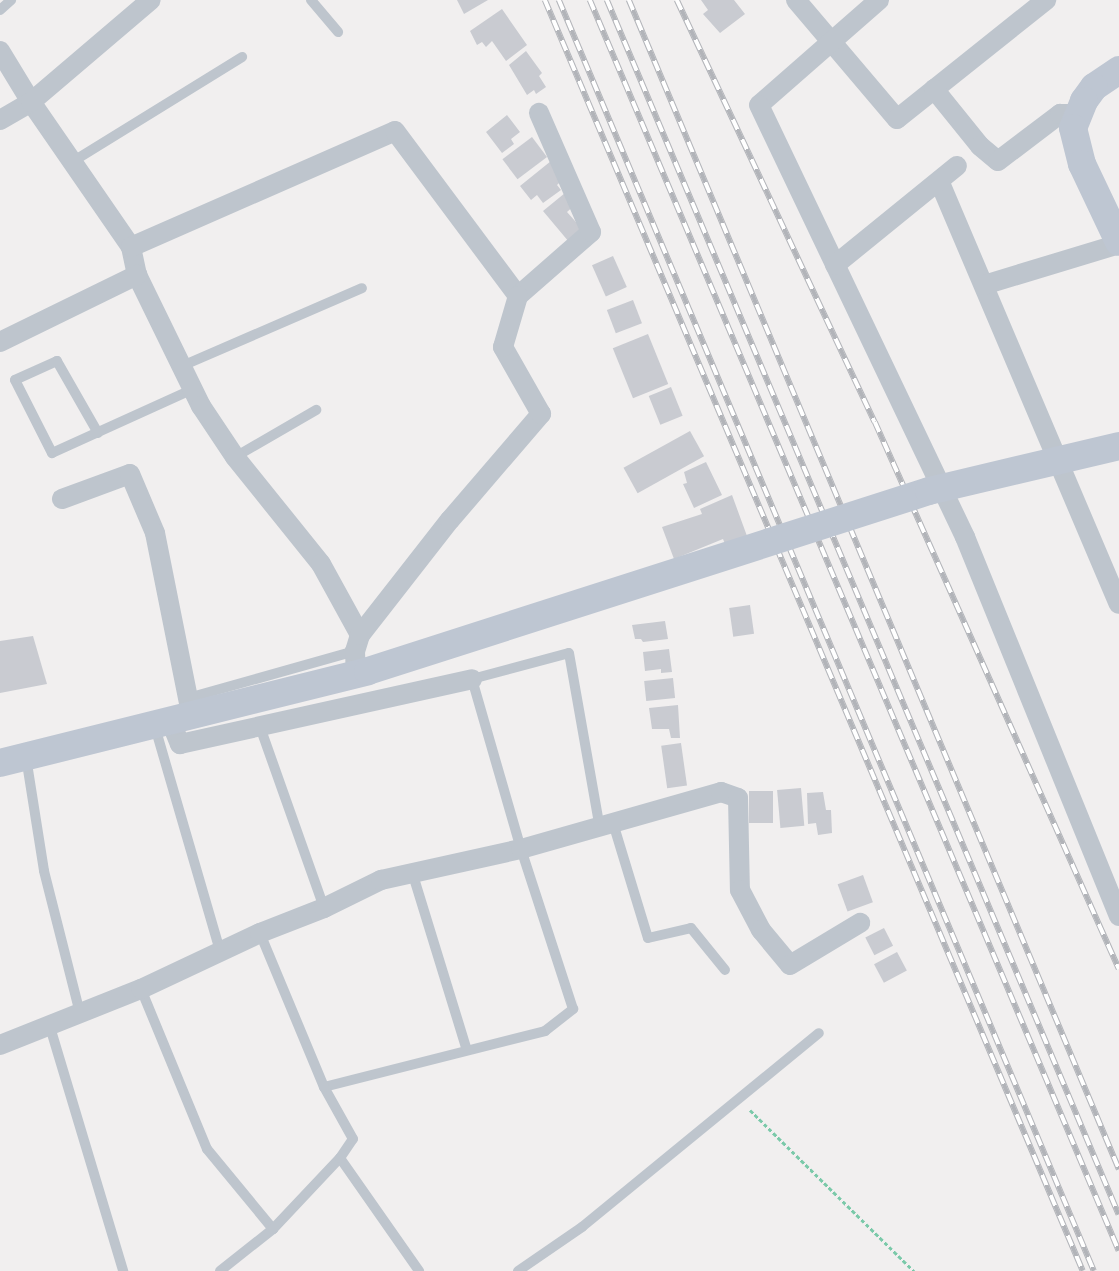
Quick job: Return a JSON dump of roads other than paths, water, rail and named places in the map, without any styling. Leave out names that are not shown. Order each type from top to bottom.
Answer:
[{"type":"street","points":[[0,120],[31,102],[151,0]]},
{"type":"street","points":[[796,0],[897,119],[1046,0]]},
{"type":"street","points":[[879,0],[759,105],[965,537],[1119,916]]},
{"type":"street","points":[[0,51],[31,102],[131,248],[137,275],[193,389],[235,457],[321,564],[360,658]]},
{"type":"street","points":[[984,285],[1119,243],[1082,164],[1073,128],[1076,114],[1094,87],[1119,70]]},
{"type":"street","points":[[934,89],[980,146],[998,161],[1060,114],[1076,114]]},
{"type":"street","points":[[360,658],[450,520],[541,414],[502,347],[518,296],[591,232],[539,112]]},
{"type":"street","points":[[131,248],[395,131],[518,296]]},
{"type":"street","points":[[835,265],[940,182],[957,166]]},
{"type":"street","points":[[940,182],[1119,604]]},
{"type":"street","points":[[0,342],[137,275]]},
{"type":"street","points":[[0,763],[176,716],[360,658],[929,491],[1119,446]]},
{"type":"street","points":[[62,499],[130,474],[155,533],[180,744],[259,724],[472,679]]},
{"type":"street","points":[[0,1045],[50,1027],[141,989],[220,951],[324,908],[381,880],[413,875],[521,849],[721,792],[738,798],[740,890],[761,930],[790,965],[860,923]]},
{"type":"lane","points":[[0,10],[12,0]]},
{"type":"lane","points":[[311,0],[338,32]]},
{"type":"lane","points":[[72,162],[242,57]]},
{"type":"lane","points":[[182,366],[362,288]]},
{"type":"lane","points":[[98,432],[57,361],[15,380],[52,453],[193,389]]},
{"type":"lane","points":[[235,457],[316,410]]},
{"type":"lane","points":[[324,1087],[545,1032],[573,1009],[521,849],[472,679],[569,653],[606,826],[648,938],[691,928],[725,970]]},
{"type":"lane","points":[[176,716],[220,951]]},
{"type":"lane","points":[[259,724],[324,908]]},
{"type":"lane","points":[[26,756],[44,872],[80,1013]]},
{"type":"lane","points":[[413,875],[467,1050]]},
{"type":"lane","points":[[220,1271],[273,1230],[340,1158],[353,1139],[324,1087],[260,933]]},
{"type":"lane","points":[[141,989],[207,1149],[273,1230]]},
{"type":"lane","points":[[50,1027],[123,1271]]},
{"type":"lane","points":[[518,1271],[582,1227],[737,1098],[819,1033]]},
{"type":"lane","points":[[340,1158],[419,1271]]},
{"type":"railway","points":[[545,0],[1083,1271]]},
{"type":"railway","points":[[559,0],[1094,1271]]},
{"type":"railway","points":[[590,0],[1119,1251]]},
{"type":"railway","points":[[607,0],[1119,1215]]},
{"type":"railway","points":[[629,0],[1119,1169]]},
{"type":"railway","points":[[677,0],[875,422],[1119,969]]}]
